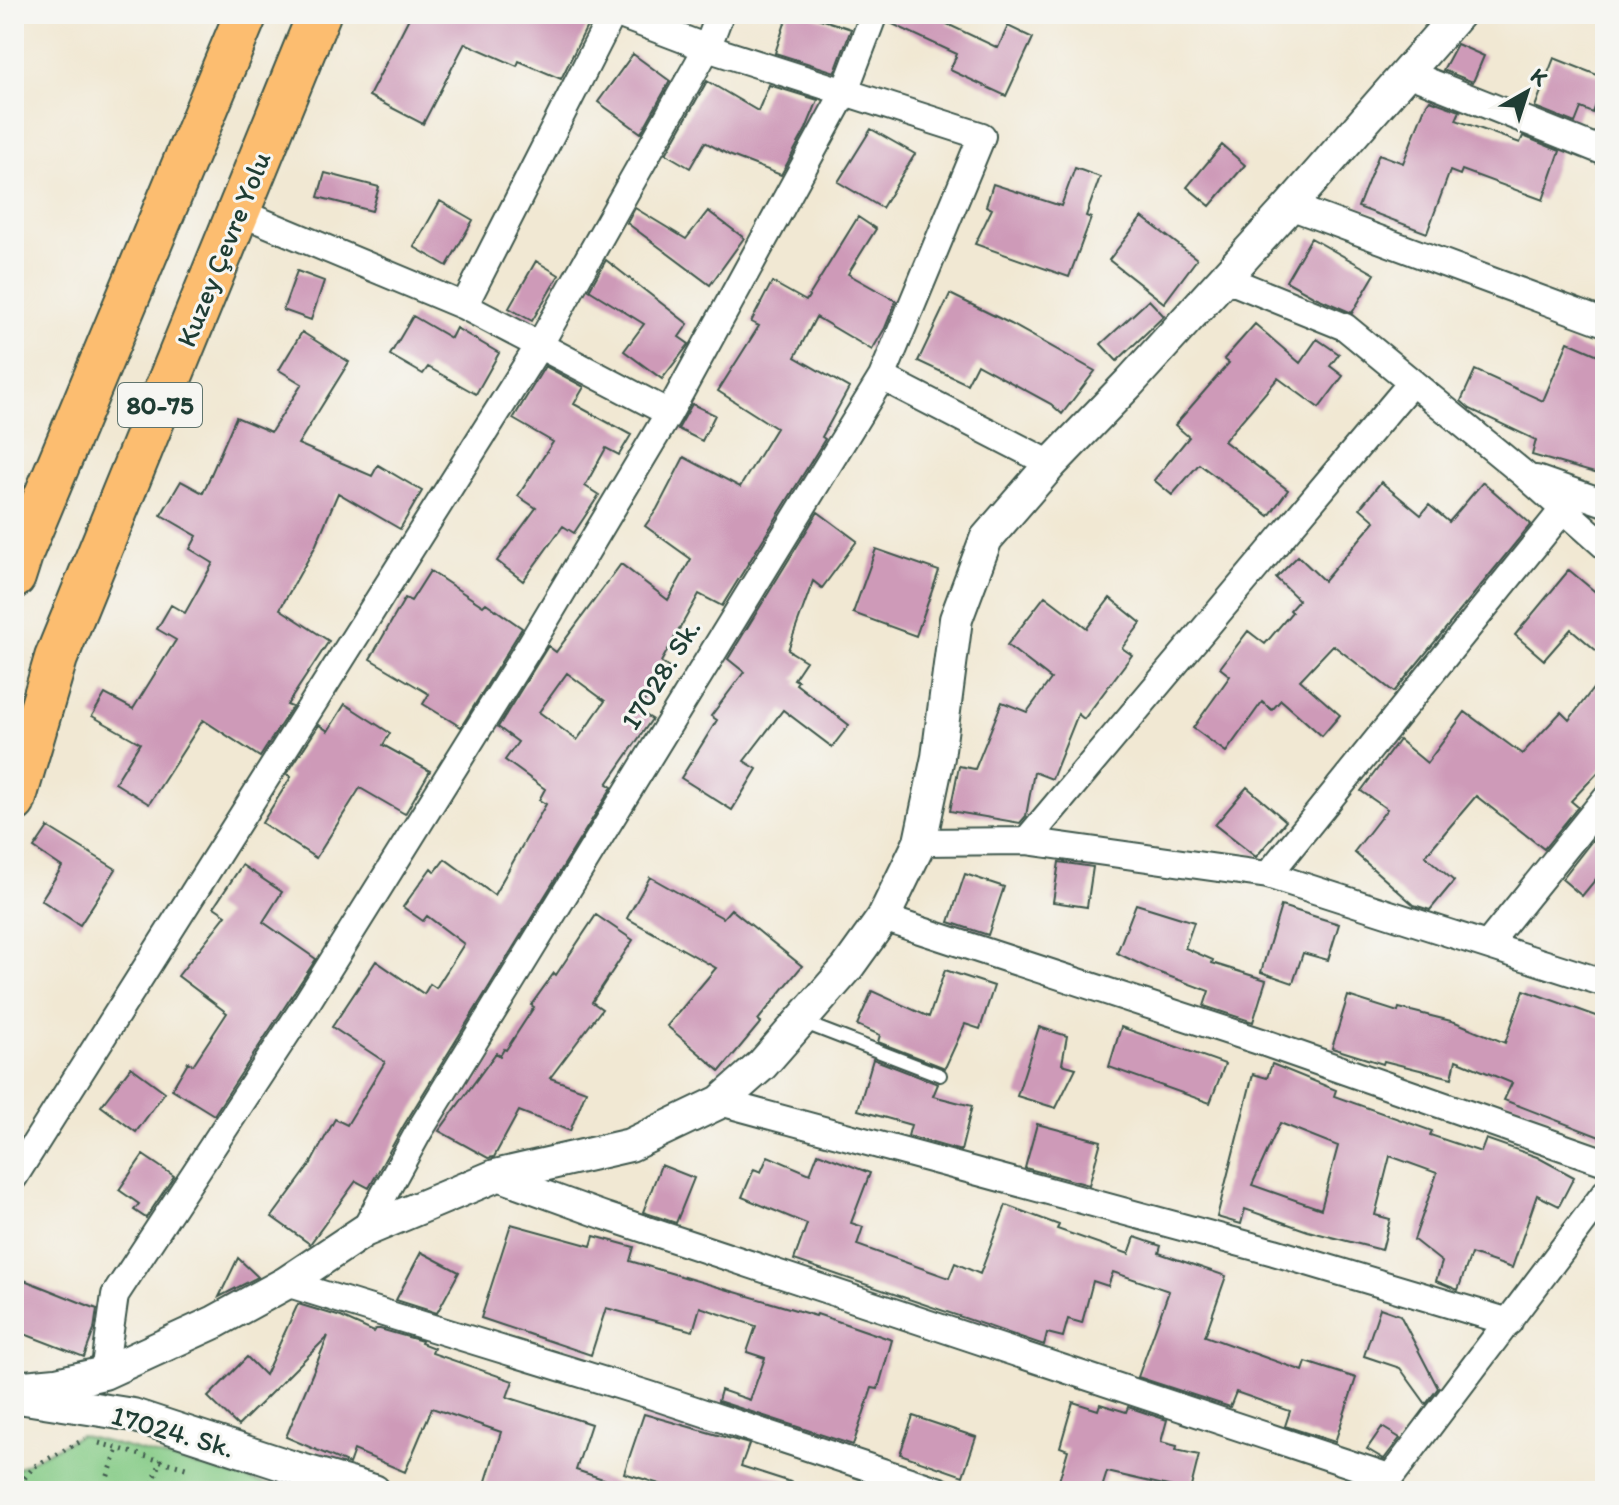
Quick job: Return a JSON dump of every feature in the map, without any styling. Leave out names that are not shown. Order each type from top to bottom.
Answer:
[{"type":"highway","name":"80-75","points":[[14,577],[246,14]]},
{"type":"highway","name":"Kuzey Çevre Yolu","points":[[14,801],[56,658],[319,14]]},
{"type":"street","points":[[14,1177],[540,344],[707,48],[720,14]]},
{"type":"street","points":[[104,1373],[115,1295],[306,1004],[523,657],[669,413],[844,93],[874,14]]},
{"type":"street","points":[[14,1388],[56,1384],[104,1373],[215,1322],[286,1283],[364,1231],[495,1176],[630,1145],[720,1102],[762,1065],[847,968],[883,918],[920,842],[938,757],[956,619],[986,539],[1051,464],[1290,206],[1458,14]]},
{"type":"street","points":[[464,306],[617,15],[844,93]]},
{"type":"street","points":[[1407,73],[1605,152]]},
{"type":"street","name":"17028. Sk.","points":[[364,1231],[418,1133],[882,377],[982,136],[844,93]]},
{"type":"street","points":[[1290,206],[1605,323]]},
{"type":"street","points":[[239,212],[464,306],[669,413]]},
{"type":"street","points":[[1224,278],[1345,327],[1525,475],[1605,546]]},
{"type":"street","points":[[882,377],[1051,464]]},
{"type":"street","points":[[1026,841],[1412,382]]},
{"type":"street","points":[[1525,475],[1605,503]]},
{"type":"street","points":[[1268,875],[1563,510]]},
{"type":"street","points":[[1488,944],[1605,799]]},
{"type":"street","points":[[920,842],[1026,841],[1268,875],[1605,983]]},
{"type":"street","points":[[883,918],[1265,1043],[1605,1162]]},
{"type":"street","points":[[720,1102],[1274,1252],[1509,1322]]},
{"type":"street","points":[[495,1176],[1385,1484],[1605,1193]]},
{"type":"street","points":[[286,1283],[647,1394],[940,1491]]},
{"type":"street","name":"17024. Sk.","points":[[14,1397],[133,1415],[374,1491]]},
{"type":"lane","points":[[799,1021],[940,1075]]},
{"type":"path","points":[[102,1491],[133,1415]]},
{"type":"path","points":[[14,1490],[35,1466],[83,1439],[191,1469]]},
{"type":"green space","points":[[80,1435],[292,1491],[14,1491],[14,1470]]},
{"type":"building","points":[[411,14],[593,14],[561,79],[519,61],[517,66],[465,43],[423,124],[369,96]]},
{"type":"building","points":[[788,14],[805,14],[851,29],[835,72],[775,53]]},
{"type":"building","points":[[890,14],[952,14],[947,24],[998,48],[1008,26],[1033,38],[1006,96],[950,70],[957,54],[888,22]]},
{"type":"building","points":[[1457,44],[1484,56],[1473,82],[1443,70]]},
{"type":"building","points":[[633,54],[670,81],[641,133],[598,102]]},
{"type":"building","points":[[1554,58],[1605,78],[1593,113],[1581,108],[1575,123],[1535,107]]},
{"type":"building","points":[[707,81],[758,111],[769,85],[818,100],[781,175],[705,142],[690,168],[666,154]]},
{"type":"building","points":[[1430,100],[1460,111],[1456,120],[1520,143],[1523,136],[1560,151],[1543,200],[1462,170],[1460,175],[1450,171],[1427,233],[1358,207],[1379,154],[1403,163]]},
{"type":"building","points":[[871,129],[915,154],[882,208],[838,182]]},
{"type":"building","points":[[1222,145],[1245,165],[1210,206],[1187,187]]},
{"type":"building","points":[[1075,168],[1100,177],[1086,216],[1091,218],[1069,277],[975,244],[992,209],[986,206],[993,184],[1061,206]]},
{"type":"building","points":[[325,173],[379,187],[372,211],[318,197]]},
{"type":"building","points":[[440,201],[473,220],[447,266],[414,247]]},
{"type":"building","points":[[635,208],[686,239],[708,211],[744,238],[710,285],[627,223]]},
{"type":"building","points":[[858,217],[876,229],[848,274],[896,301],[872,350],[816,317],[795,357],[849,388],[822,437],[825,439],[722,606],[699,594],[661,662],[670,669],[637,710],[652,719],[607,784],[612,787],[404,1125],[369,1188],[356,1181],[310,1244],[272,1217],[310,1165],[335,1119],[347,1125],[385,1062],[332,1027],[376,961],[424,994],[430,984],[436,988],[464,944],[427,916],[423,921],[403,907],[431,868],[435,872],[445,859],[494,895],[546,804],[539,800],[545,789],[505,760],[518,742],[498,727],[548,646],[556,652],[621,564],[668,600],[691,559],[645,526],[684,457],[740,487],[776,428],[718,391],[759,326],[751,322],[772,282],[806,301]],"holes":[[[567,673],[605,701],[577,740],[539,712]]]},
{"type":"building","points":[[1142,217],[1197,259],[1164,303],[1109,260]]},
{"type":"building","points":[[1311,238],[1375,274],[1352,313],[1286,281]]},
{"type":"building","points":[[606,260],[688,324],[679,337],[689,344],[662,379],[624,351],[644,324],[589,290]]},
{"type":"building","points":[[536,261],[559,275],[532,321],[509,308]]},
{"type":"building","points":[[297,271],[324,281],[311,320],[283,310]]},
{"type":"building","points":[[950,294],[1095,371],[1062,414],[1051,404],[977,364],[967,384],[918,361]]},
{"type":"building","points":[[1149,300],[1164,316],[1117,361],[1101,344]]},
{"type":"building","points":[[413,316],[451,338],[456,328],[499,353],[476,394],[428,367],[423,374],[390,355]]},
{"type":"building","points":[[1255,324],[1300,363],[1317,339],[1339,354],[1330,366],[1343,376],[1319,408],[1278,378],[1224,441],[1288,490],[1269,516],[1199,464],[1172,495],[1154,480],[1189,437],[1175,425],[1229,363],[1224,359]]},
{"type":"building","points":[[302,332],[349,362],[298,444],[372,476],[378,465],[422,491],[400,529],[338,493],[315,547],[280,609],[329,641],[287,705],[292,707],[260,757],[203,720],[149,804],[115,783],[140,743],[92,716],[105,694],[133,709],[176,640],[157,629],[171,605],[185,613],[213,563],[190,549],[197,536],[161,515],[181,481],[203,493],[236,417],[271,432],[302,384],[279,370]]},
{"type":"building","points":[[1568,342],[1605,358],[1605,476],[1532,455],[1536,440],[1470,409],[1461,401],[1475,370],[1543,401]]},
{"type":"building","points":[[545,366],[584,387],[574,404],[631,435],[619,455],[606,448],[585,486],[599,495],[574,533],[563,526],[523,581],[497,561],[536,508],[518,496],[553,442],[513,419]]},
{"type":"building","points":[[692,404],[715,415],[702,441],[678,429]]},
{"type":"building","points":[[1381,482],[1421,515],[1429,505],[1449,522],[1483,482],[1531,524],[1394,692],[1333,645],[1300,680],[1340,715],[1322,736],[1281,700],[1272,710],[1262,702],[1226,752],[1193,728],[1230,676],[1220,668],[1248,631],[1265,644],[1292,612],[1290,610],[1299,600],[1276,578],[1298,556],[1324,581],[1375,521],[1360,508]]},
{"type":"building","points":[[818,512],[857,541],[822,588],[813,581],[788,650],[806,661],[794,679],[798,681],[796,684],[849,725],[832,747],[783,710],[744,761],[757,769],[732,810],[681,778],[717,720],[711,716],[744,672],[728,659]]},
{"type":"building","points":[[876,549],[939,571],[916,636],[853,613]]},
{"type":"building","points":[[1569,570],[1605,600],[1605,658],[1571,629],[1544,660],[1515,635]]},
{"type":"building","points":[[430,571],[522,628],[461,727],[423,704],[429,694],[370,659],[405,598],[411,601]]},
{"type":"building","points":[[1045,596],[1087,628],[1110,598],[1141,623],[1122,648],[1132,655],[1084,719],[1078,714],[1052,779],[1034,772],[1026,816],[1020,823],[950,811],[959,766],[975,769],[1002,702],[1027,712],[1051,679],[1007,645]]},
{"type":"building","points":[[1605,673],[1605,765],[1571,801],[1578,807],[1544,849],[1476,796],[1425,856],[1454,881],[1430,910],[1414,905],[1354,852],[1387,809],[1361,791],[1399,740],[1427,763],[1465,712],[1522,754],[1561,712],[1569,720]]},
{"type":"building","points":[[345,704],[390,733],[383,745],[430,771],[405,814],[360,788],[316,858],[262,823],[291,777],[287,774],[319,725],[328,731]]},
{"type":"building","points":[[1247,787],[1286,821],[1256,857],[1215,825]]},
{"type":"building","points":[[48,827],[116,869],[80,925],[41,900],[62,867],[34,848]]},
{"type":"building","points":[[1602,828],[1605,830],[1605,868],[1582,896],[1562,879]]},
{"type":"building","points":[[1059,862],[1093,867],[1087,907],[1053,902]]},
{"type":"building","points":[[242,865],[282,892],[263,922],[316,959],[214,1115],[172,1089],[188,1062],[193,1065],[227,1013],[178,976],[226,915],[214,907]]},
{"type":"building","points":[[965,874],[1004,887],[988,935],[949,922]]},
{"type":"building","points":[[650,877],[723,918],[731,909],[802,966],[720,1071],[667,1026],[716,968],[627,918]]},
{"type":"building","points":[[1136,904],[1194,922],[1185,948],[1213,960],[1212,963],[1266,980],[1253,1022],[1204,1006],[1209,991],[1117,953]]},
{"type":"building","points":[[1281,906],[1339,924],[1328,960],[1303,953],[1293,983],[1261,972]]},
{"type":"building","points":[[596,915],[633,940],[592,1002],[602,1009],[550,1078],[586,1091],[570,1131],[519,1111],[494,1157],[488,1158],[439,1131],[496,1053],[500,1056],[506,1050],[534,1007],[531,1005],[554,973],[556,975]]},
{"type":"building","points":[[945,970],[994,986],[980,1029],[965,1024],[945,1068],[878,1042],[880,1035],[857,1025],[872,991],[929,1017]]},
{"type":"building","points":[[1524,990],[1605,1019],[1605,1139],[1504,1100],[1512,1083],[1456,1060],[1452,1078],[1384,1061],[1383,1064],[1332,1048],[1348,996],[1398,1012],[1399,1008],[1455,1022],[1505,1043]]},
{"type":"building","points":[[1039,1027],[1067,1036],[1062,1064],[1076,1068],[1056,1108],[1017,1096]]},
{"type":"building","points":[[1121,1027],[1225,1064],[1210,1103],[1109,1067]]},
{"type":"building","points":[[873,1059],[938,1084],[933,1096],[972,1106],[961,1151],[908,1136],[911,1125],[858,1110]]},
{"type":"building","points":[[1272,1064],[1336,1090],[1334,1096],[1432,1131],[1430,1135],[1481,1152],[1486,1139],[1537,1157],[1574,1177],[1559,1206],[1537,1195],[1512,1268],[1471,1254],[1458,1290],[1436,1281],[1442,1262],[1414,1240],[1437,1173],[1390,1156],[1375,1215],[1390,1219],[1382,1250],[1308,1231],[1245,1209],[1241,1224],[1217,1217],[1253,1074],[1267,1078]],"holes":[[[1280,1123],[1338,1146],[1321,1209],[1252,1185]]]},
{"type":"building","points":[[131,1067],[165,1092],[136,1132],[101,1106]]},
{"type":"building","points":[[1037,1124],[1101,1141],[1089,1185],[1025,1168]]},
{"type":"building","points":[[818,1153],[870,1173],[851,1223],[863,1227],[857,1245],[949,1278],[955,1263],[980,1274],[1006,1205],[1059,1225],[1057,1229],[1129,1254],[1135,1237],[1161,1246],[1159,1253],[1226,1276],[1205,1336],[1303,1371],[1306,1362],[1356,1378],[1335,1442],[1285,1426],[1290,1411],[1236,1392],[1230,1407],[1138,1377],[1169,1291],[1113,1272],[1108,1286],[1093,1281],[1082,1323],[1068,1319],[1063,1337],[1047,1333],[1044,1345],[794,1260],[807,1224],[742,1197],[754,1169],[761,1172],[768,1156],[810,1174]]},
{"type":"building","points":[[143,1155],[174,1176],[146,1218],[134,1210],[139,1204],[119,1190]]},
{"type":"building","points":[[661,1165],[694,1178],[676,1223],[643,1212]]},
{"type":"building","points":[[511,1224],[591,1246],[594,1236],[634,1247],[630,1261],[817,1314],[892,1340],[878,1389],[872,1388],[853,1445],[718,1401],[721,1390],[750,1400],[765,1358],[747,1352],[756,1326],[700,1307],[693,1331],[606,1308],[591,1355],[481,1318]]},
{"type":"building","points":[[421,1252],[459,1272],[437,1313],[396,1300]]},
{"type":"building","points":[[238,1258],[258,1277],[219,1297]]},
{"type":"building","points":[[14,1276],[97,1309],[94,1330],[84,1357],[14,1330]]},
{"type":"building","points":[[298,1304],[341,1317],[374,1332],[380,1329],[422,1341],[434,1348],[432,1353],[513,1381],[507,1397],[591,1424],[576,1470],[627,1487],[626,1491],[483,1491],[501,1432],[432,1408],[405,1472],[354,1450],[349,1464],[286,1437],[328,1336],[238,1426],[208,1397],[247,1357],[265,1375]]},
{"type":"building","points":[[1380,1308],[1400,1315],[1438,1388],[1426,1404],[1400,1368],[1364,1356]]},
{"type":"building","points":[[1073,1402],[1098,1410],[1100,1404],[1126,1412],[1128,1407],[1167,1420],[1161,1442],[1177,1446],[1176,1450],[1199,1455],[1190,1491],[1107,1472],[1101,1491],[1056,1491],[1068,1450],[1060,1447]]},
{"type":"building","points":[[644,1414],[749,1444],[741,1466],[803,1486],[802,1491],[682,1491],[624,1473]]},
{"type":"building","points":[[913,1416],[976,1437],[963,1476],[900,1454]]},
{"type":"building","points":[[1382,1427],[1400,1438],[1384,1459],[1367,1449]]}]
